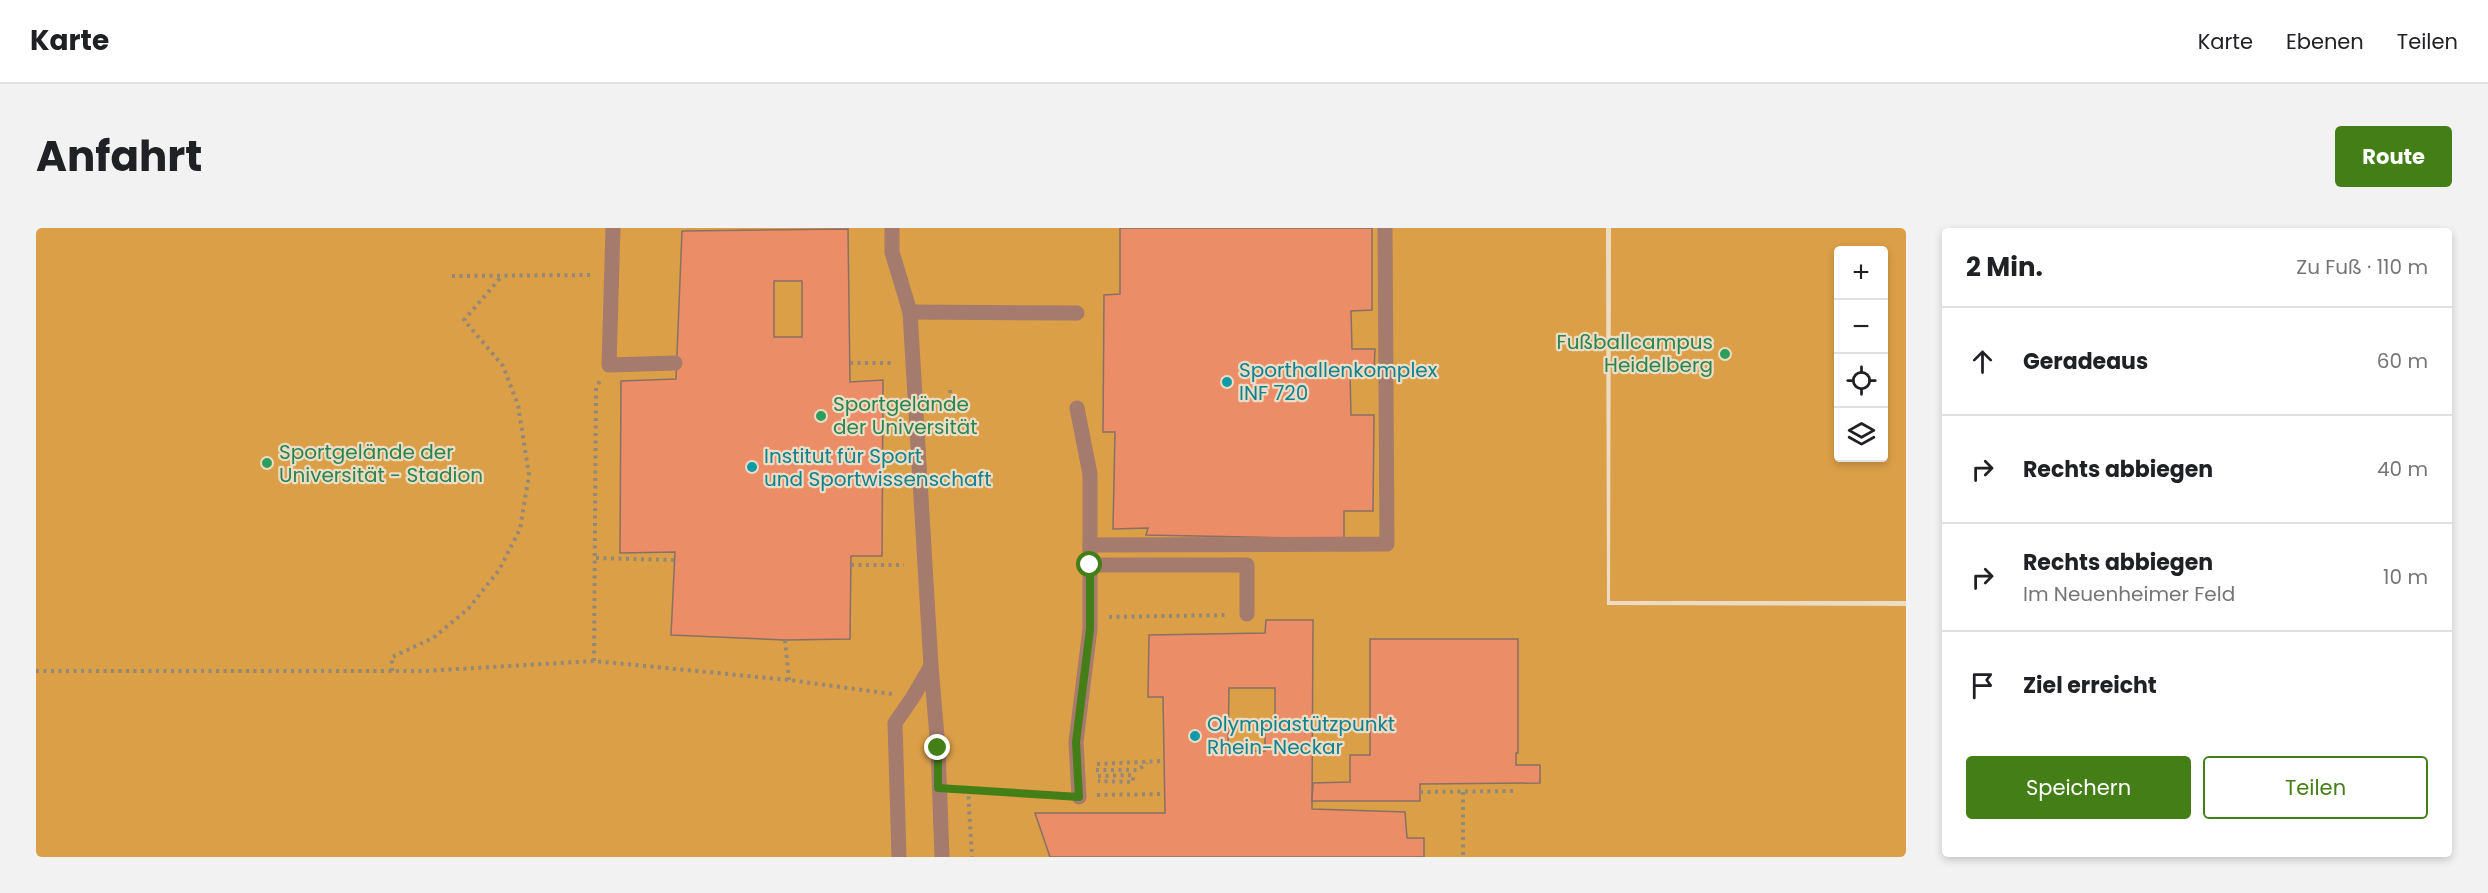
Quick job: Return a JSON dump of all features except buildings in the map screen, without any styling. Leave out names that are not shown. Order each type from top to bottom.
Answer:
[{"type":"street","points":[[613,228],[609,364],[675,363]]},
{"type":"street","points":[[892,228],[892,252],[910,312],[938,748],[942,857]]},
{"type":"street","points":[[1090,545],[1387,544],[1385,228]]},
{"type":"street","points":[[910,312],[1077,313]]},
{"type":"street","points":[[1077,408],[1090,474],[1090,616],[1076,742],[1078,764],[1088,776],[1079,797]]},
{"type":"street","points":[[1090,565],[1247,564],[1247,614]]},
{"type":"street","points":[[899,857],[895,723],[914,697],[931,666]]},
{"type":"path","points":[[452,276],[611,275]]},
{"type":"path","points":[[392,671],[392,657],[433,638],[468,609],[499,570],[520,529],[529,475],[518,405],[503,366],[464,320],[502,276]]},
{"type":"path","points":[[850,363],[913,362]]},
{"type":"path","points":[[594,662],[596,388],[609,364]]},
{"type":"path","points":[[950,390],[950,407]]},
{"type":"path","points":[[596,558],[674,560]]},
{"type":"path","points":[[851,565],[926,565]]},
{"type":"path","points":[[1090,616],[1247,614]]},
{"type":"path","points":[[785,640],[789,680]]},
{"type":"path","points":[[36,671],[392,671],[594,662],[789,680],[914,697]]},
{"type":"path","points":[[1078,764],[1162,761]]},
{"type":"path","points":[[1088,776],[1138,770],[1147,763]]},
{"type":"path","points":[[1133,775],[1133,782],[1088,776],[1133,775]]},
{"type":"path","points":[[938,788],[1079,797],[1164,794]]},
{"type":"path","points":[[968,789],[972,857]]},
{"type":"path","points":[[1420,792],[1516,791]]},
{"type":"path","points":[[1463,792],[1463,857]]},
{"type":"shaded area","name":"Sportgelände der Universität","points":[[36,228],[1606,228],[1607,605],[1906,606],[1906,857],[36,857]]},
{"type":"shaded area","name":"Fußballcampus Heidelberg","points":[[1611,228],[1906,228],[1906,601],[1610,601]]},
{"type":"place","name":"Fußballcampus Heidelberg","points":[[1725,354]]},
{"type":"place","name":"Sporthallenkomplex INF 720","points":[[1227,382]]},
{"type":"place","name":"Sportgelände der Universität","points":[[821,416]]},
{"type":"place","name":"Sportgelände der Universität - Stadion","points":[[267,463]]},
{"type":"place","name":"Institut für Sport und Sportwissenschaft","points":[[752,467]]},
{"type":"place","name":"Olympiastützpunkt Rhein-Neckar","points":[[1195,736]]},
{"type":"route","points":[[938,748],[938,788],[1079,797],[1080,781],[1076,742],[1090,629],[1090,565]]}]
